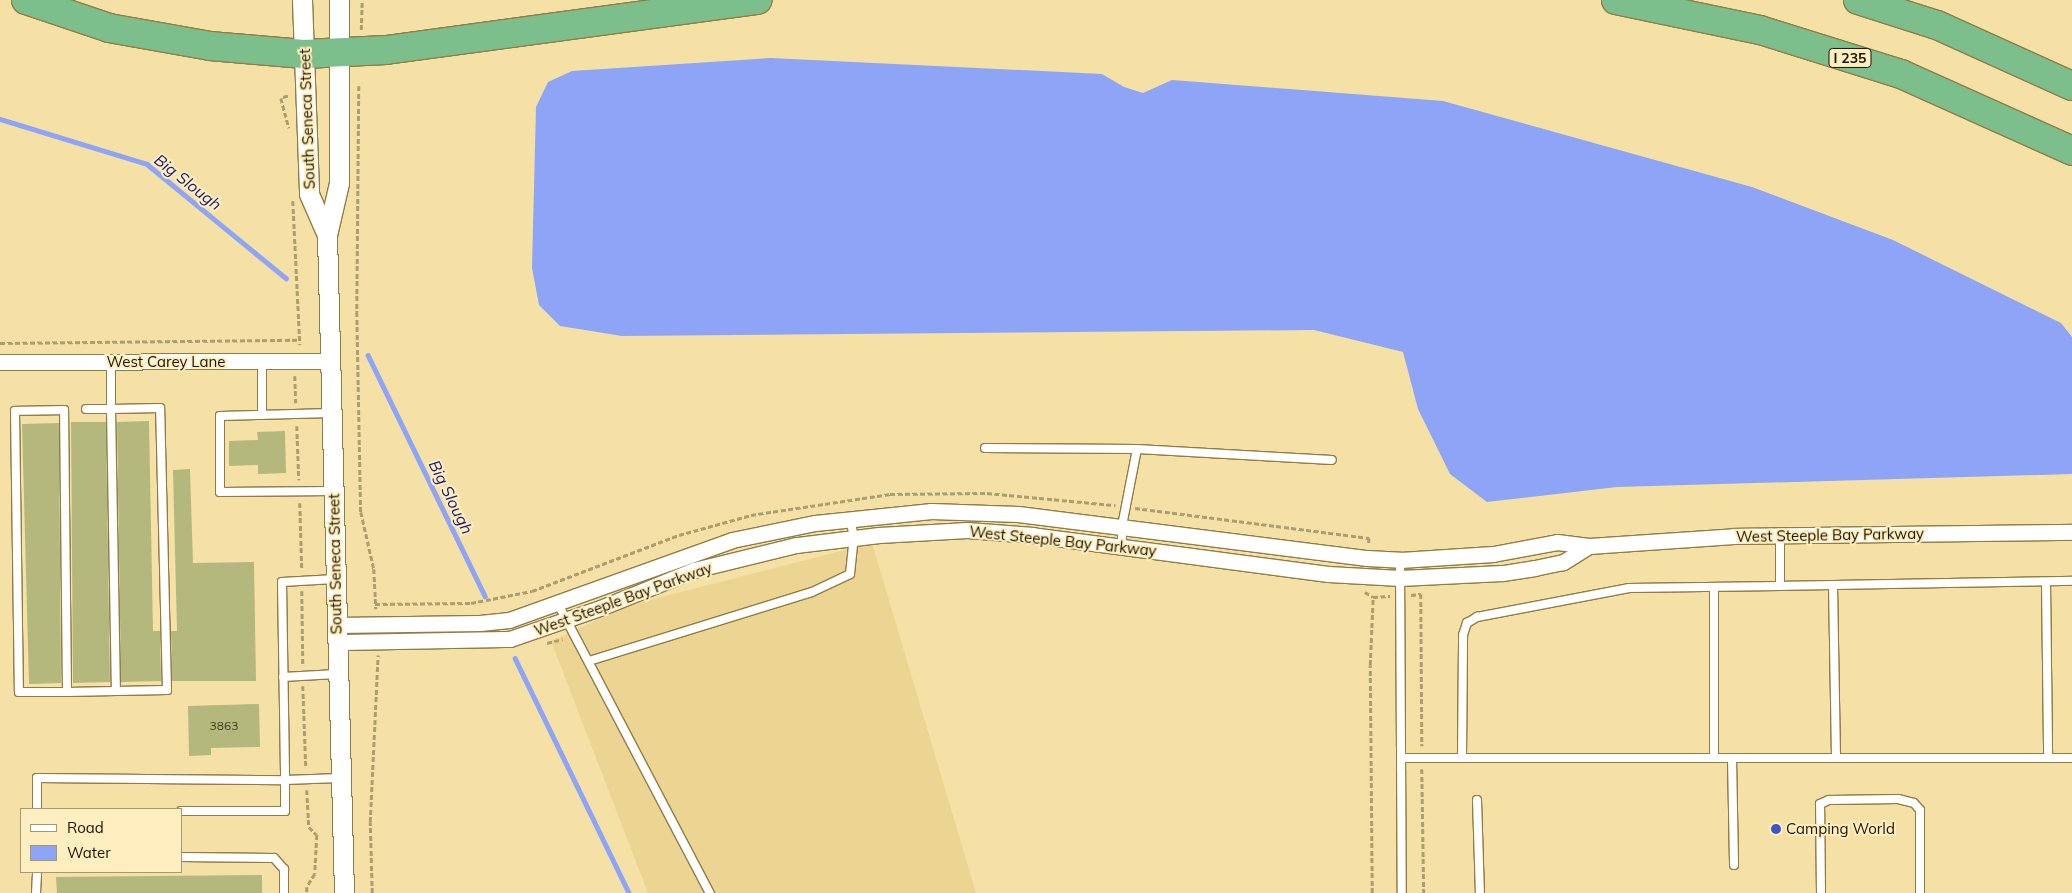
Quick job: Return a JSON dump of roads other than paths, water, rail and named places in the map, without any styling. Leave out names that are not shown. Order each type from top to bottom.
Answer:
[{"type":"highway","points":[[26,0],[109,28],[210,46],[304,54],[351,46],[758,0]]},
{"type":"highway","name":"I 235","points":[[1616,0],[1690,10],[1900,74],[2072,151]]},
{"type":"highway","points":[[1858,0],[1937,25],[2072,86]]},
{"type":"street","name":"South Seneca Street","points":[[302,0],[309,194],[327,234]]},
{"type":"street","name":"South Seneca Street","points":[[339,0],[351,46],[339,183],[327,234],[344,893]]},
{"type":"street","name":"West Carey Lane","points":[[0,362],[331,361]]},
{"type":"street","name":"West Steeple Bay Parkway","points":[[336,633],[376,624],[480,624],[508,620],[558,604],[659,564],[732,540],[850,518],[973,510],[1122,526],[1367,558],[1400,560],[1493,554],[1558,542],[1588,546],[1646,540],[1780,536],[2072,532]]},
{"type":"street","name":"West Steeple Bay Parkway","points":[[336,633],[377,648],[510,639],[568,620],[694,570],[796,545],[854,538],[968,530],[1122,546],[1365,576],[1400,578],[1468,576],[1535,568],[1562,562],[1588,546]]},
{"type":"lane","points":[[262,361],[262,415]]},
{"type":"lane","points":[[111,362],[116,691]]},
{"type":"lane","points":[[67,692],[64,410],[15,411],[18,692],[67,692],[167,690],[160,408],[86,409]]},
{"type":"lane","points":[[332,413],[220,416],[220,492],[334,491]]},
{"type":"lane","points":[[985,448],[1137,449],[1332,460]]},
{"type":"lane","points":[[1122,546],[1122,526],[1137,449]]},
{"type":"lane","points":[[589,661],[812,592],[850,574],[854,538],[850,518]]},
{"type":"lane","points":[[1780,536],[1780,586]]},
{"type":"lane","points":[[1400,560],[1402,893]]},
{"type":"lane","points":[[182,811],[285,811],[282,582],[335,579]]},
{"type":"lane","points":[[1462,758],[1463,635],[1467,624],[1477,617],[1629,588],[2072,581]]},
{"type":"lane","points":[[2046,582],[2048,758]]},
{"type":"lane","points":[[1833,585],[1836,758]]},
{"type":"lane","points":[[1714,587],[1714,758]]},
{"type":"lane","points":[[558,604],[710,893]]},
{"type":"lane","points":[[283,677],[337,674]]},
{"type":"lane","points":[[1401,758],[2072,758]]},
{"type":"lane","points":[[1732,758],[1734,865]]},
{"type":"lane","points":[[37,808],[37,778],[285,780],[340,778]]},
{"type":"lane","points":[[1821,893],[1820,804],[1829,800],[1898,799],[1914,803],[1920,810],[1920,893]]},
{"type":"lane","points":[[1477,800],[1480,893]]},
{"type":"lane","points":[[182,857],[274,858],[284,869],[284,893]]},
{"type":"lane","points":[[36,893],[37,873]]},
{"type":"water","points":[[771,58],[1102,74],[1124,87],[1143,93],[1172,80],[1443,101],[1752,187],[1893,240],[2061,323],[2072,337],[2072,474],[1617,487],[1487,502],[1450,474],[1418,409],[1403,352],[1314,330],[622,336],[560,326],[539,305],[532,268],[536,107],[548,82],[572,71]]},
{"type":"waterway","name":"Big Slough","points":[[0,119],[147,164],[286,278]]},
{"type":"waterway","name":"Big Slough","points":[[368,355],[485,596]]},
{"type":"waterway","name":"Big Slough","points":[[515,658],[629,893]]},
{"type":"place","name":"Camping World","points":[[1776,829]]}]
